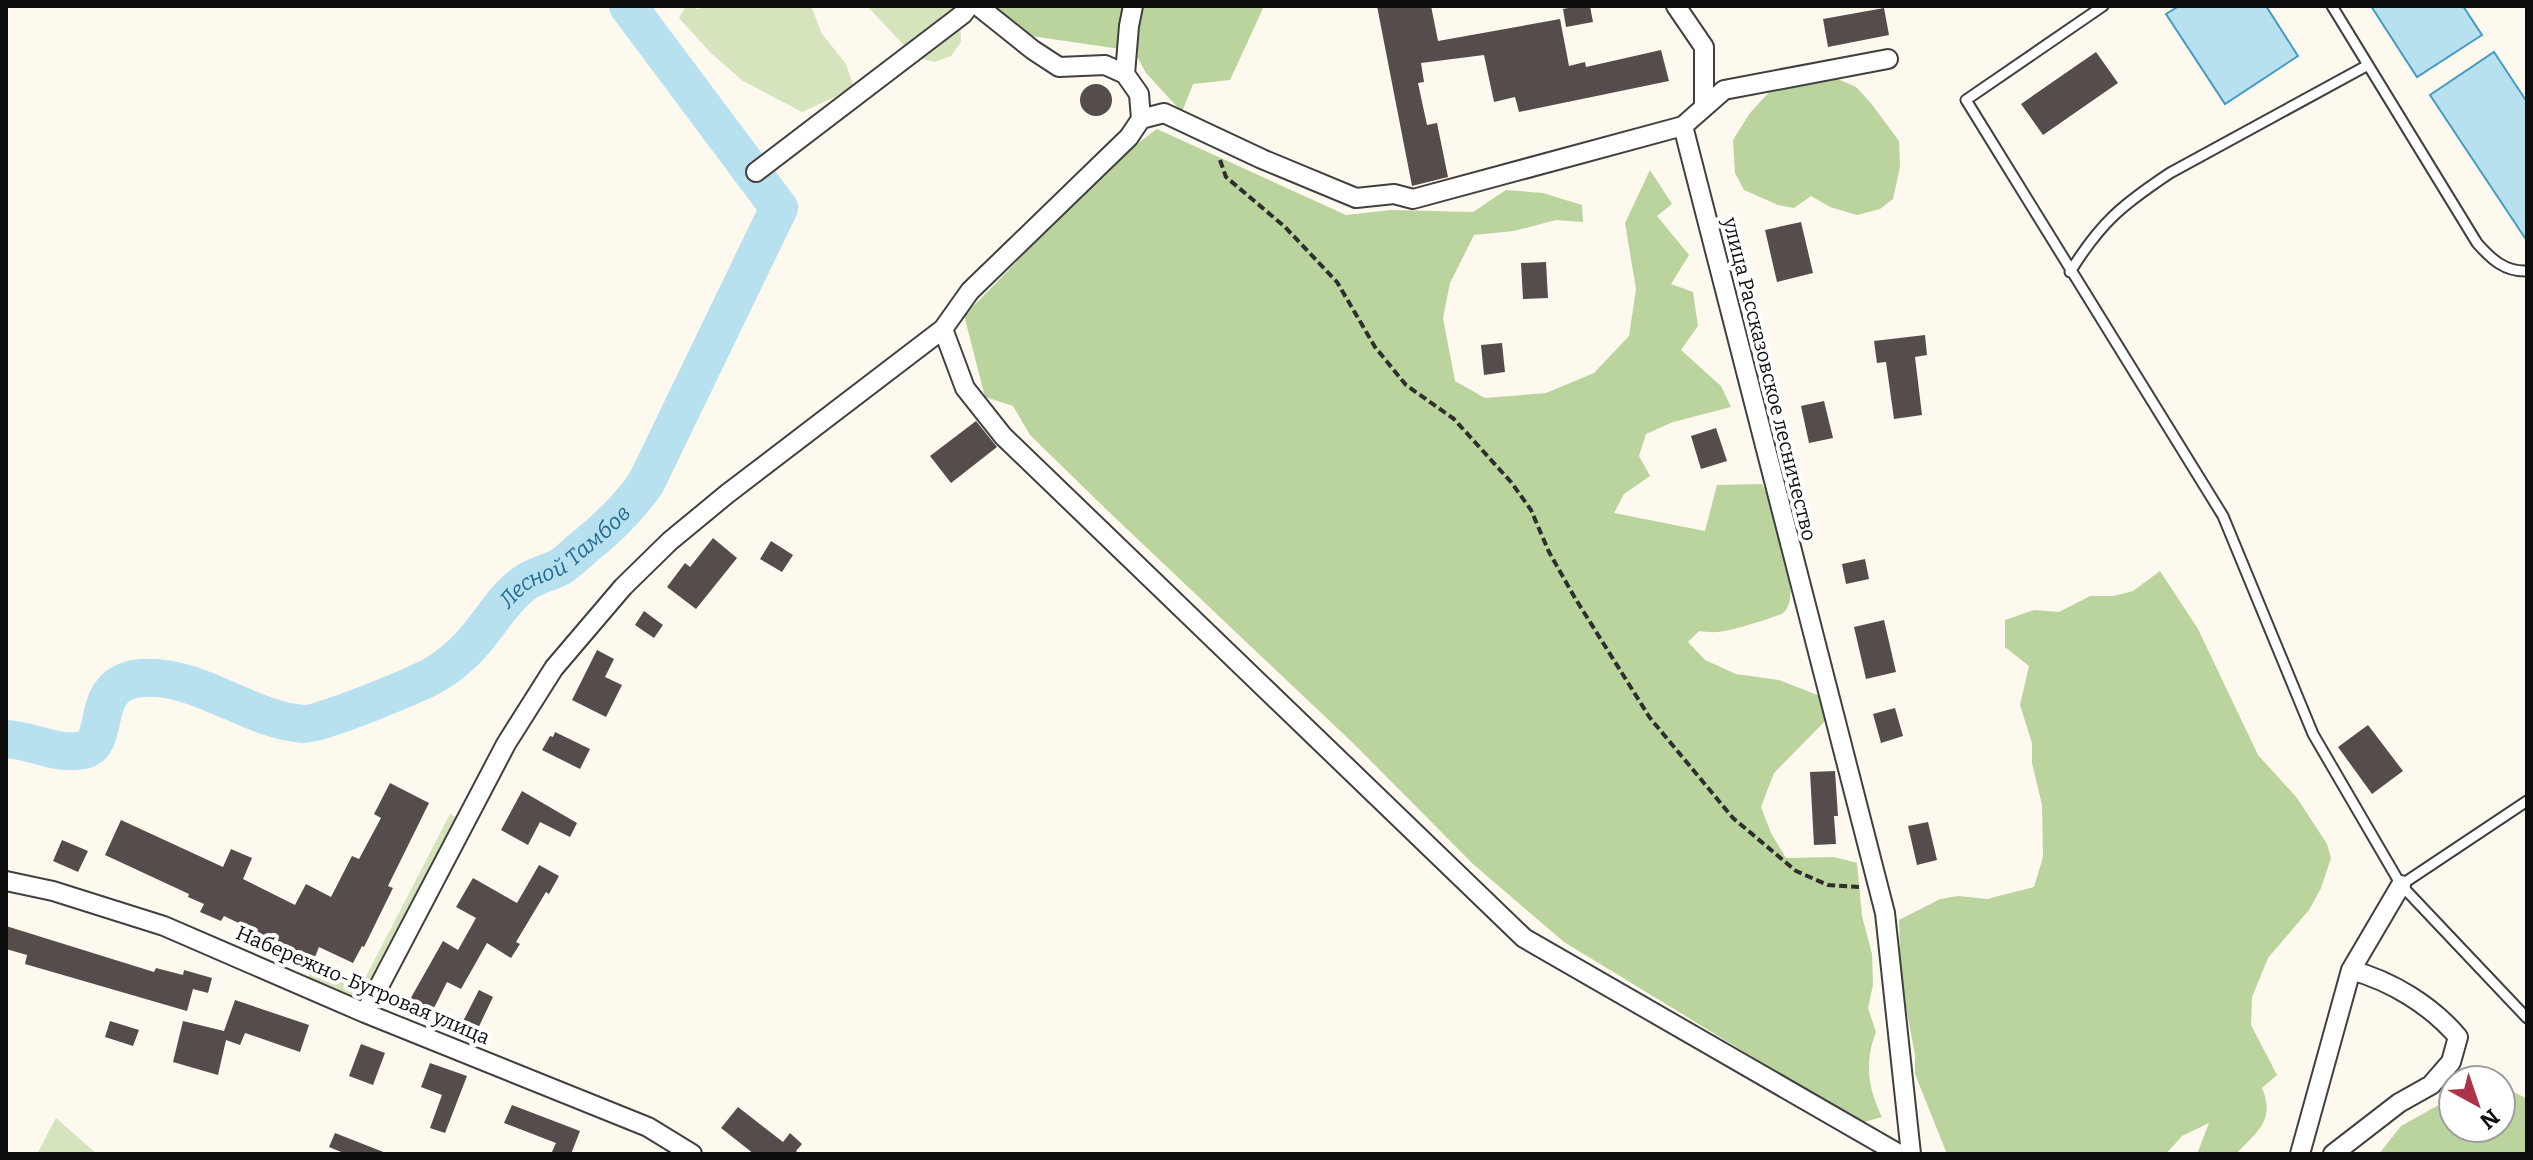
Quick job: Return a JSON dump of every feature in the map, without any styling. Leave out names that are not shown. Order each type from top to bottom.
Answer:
[{"type":"street","points":[[756,172],[963,14],[969,6]]},
{"type":"street","points":[[365,1013],[506,744],[554,668],[623,587],[670,541],[727,494],[943,329],[970,291],[1129,137],[1141,119],[1139,94],[1125,74],[1105,65],[1059,67],[978,6]]},
{"type":"street","points":[[1125,74],[1133,6]]},
{"type":"street","points":[[1676,6],[1704,47],[1704,107]]},
{"type":"street","points":[[1141,119],[1164,113],[1356,198],[1394,194],[1413,199],[1683,126],[1724,90],[1888,59]]},
{"type":"street","name":"улица Рассказовское лесничество","points":[[1683,126],[1885,913],[1911,1154]]},
{"type":"street","points":[[943,329],[965,388],[1003,436],[1524,938],[1899,1154]]},
{"type":"street","name":"Набережно-Бугровая улица","points":[[6,881],[53,891],[164,926],[365,1013],[648,1127],[692,1154]]},
{"type":"street","points":[[2300,1154],[2351,970],[2401,885]]},
{"type":"street","points":[[2333,1154],[2399,1103],[2431,1085],[2451,1062],[2458,1037],[2441,1016],[2377,977],[2351,970]]},
{"type":"lane","points":[[2103,6],[1966,100],[2223,516],[2313,734],[2401,885],[2527,1018]]},
{"type":"lane","points":[[2332,6],[2477,243],[2494,262],[2517,271],[2527,271]]},
{"type":"lane","points":[[2070,272],[2092,237],[2116,211],[2143,190],[2368,65]]},
{"type":"lane","points":[[2401,885],[2527,801]]},
{"type":"path","points":[[1212,135],[1226,177],[1285,227],[1337,282],[1375,347],[1406,385],[1454,419],[1511,482],[1531,510],[1549,552],[1575,598],[1643,708],[1733,818],[1796,871],[1828,885],[1879,888]]},
{"type":"green space","points":[[686,6],[698,9],[706,6],[811,6],[822,34],[846,64],[853,85],[802,112],[743,81],[711,53],[679,18]]},
{"type":"green space","points":[[867,6],[960,6],[961,42],[951,56],[935,62],[915,57]]},
{"type":"green space","points":[[988,6],[1264,6],[1230,80],[1193,84],[1182,112],[1146,73],[1134,51],[1024,35]]},
{"type":"green space","points":[[1831,76],[1856,87],[1899,141],[1900,167],[1893,199],[1880,209],[1857,215],[1830,207],[1811,196],[1794,208],[1778,205],[1744,190],[1735,173],[1733,140],[1750,113],[1772,89]]},
{"type":"green space","points":[[1157,129],[1346,215],[1391,210],[1473,212],[1506,190],[1543,193],[1582,205],[1583,222],[1556,220],[1514,231],[1474,235],[1450,283],[1443,318],[1455,381],[1485,398],[1546,393],[1594,373],[1629,336],[1636,289],[1625,223],[1650,170],[1672,204],[1657,216],[1689,255],[1671,284],[1693,292],[1698,326],[1681,350],[1721,386],[1731,407],[1673,422],[1646,434],[1639,456],[1650,476],[1624,494],[1614,513],[1705,531],[1717,485],[1762,484],[1767,495],[1785,550],[1791,589],[1789,603],[1779,615],[1729,630],[1699,631],[1688,642],[1705,660],[1736,674],[1779,680],[1820,696],[1829,717],[1774,773],[1761,807],[1771,833],[1786,858],[1834,857],[1857,863],[1862,916],[1872,954],[1873,985],[1868,1008],[1876,1032],[1869,1075],[1882,1117],[1861,1123],[1564,942],[1473,864],[1355,745],[1109,512],[1030,435],[1013,406],[985,397],[964,315],[1081,195]]},
{"type":"green space","points":[[2160,571],[2198,629],[2258,755],[2297,798],[2327,844],[2331,858],[2321,888],[2309,910],[2268,958],[2252,997],[2251,1025],[2277,1075],[2262,1088],[2267,1109],[2265,1118],[2257,1132],[2236,1154],[2197,1154],[2209,1123],[2182,1136],[2166,1154],[1947,1154],[1915,1074],[1915,1055],[1901,981],[1899,920],[1940,899],[1958,896],[1987,899],[2034,887],[2043,857],[2042,805],[2032,763],[2032,743],[2020,705],[2029,666],[2005,647],[2005,620],[2034,610],[2059,612],[2090,596],[2113,596],[2133,591]]},
{"type":"green space","points":[[450,814],[461,820],[367,993],[360,996],[345,994],[308,977],[312,969],[359,990]]},
{"type":"green space","points":[[2517,1094],[2527,1099],[2527,1154],[2379,1154],[2401,1126],[2437,1106],[2437,1144],[2517,1144]]},
{"type":"green space","points":[[56,1118],[97,1154],[37,1154]]},
{"type":"water","points":[[2179,6],[2266,6],[2298,56],[2225,104],[2166,14]]},
{"type":"water","points":[[2371,6],[2463,6],[2482,35],[2417,77]]},
{"type":"water","points":[[2494,52],[2527,102],[2527,241],[2430,95]]},
{"type":"building","points":[[1377,6],[1431,6],[1438,41],[1560,19],[1569,66],[1585,62],[1586,67],[1661,50],[1669,81],[1519,112],[1515,97],[1494,102],[1484,55],[1421,63],[1424,82],[1418,83],[1427,125],[1437,123],[1448,177],[1412,186]]},
{"type":"building","points":[[1590,6],[1593,22],[1566,27],[1563,9]]},
{"type":"building","points":[[1884,8],[1889,35],[1828,47],[1823,19]]},
{"type":"building","points":[[2096,52],[2118,83],[2043,135],[2021,104]]},
{"type":"building","points":[[1096,84],[1107,89],[1112,100],[1107,111],[1096,116],[1085,111],[1080,100],[1085,89]]},
{"type":"building","points":[[1801,222],[1813,273],[1777,282],[1765,230]]},
{"type":"building","points":[[1546,262],[1548,298],[1523,299],[1521,263]]},
{"type":"building","points":[[1925,335],[1927,355],[1915,357],[1922,415],[1894,419],[1886,362],[1877,363],[1874,341]]},
{"type":"building","points":[[1502,343],[1505,372],[1484,375],[1481,345]]},
{"type":"building","points":[[1824,401],[1833,438],[1809,443],[1801,406]]},
{"type":"building","points":[[976,421],[997,447],[951,483],[930,456]]},
{"type":"building","points":[[1716,428],[1727,461],[1701,469],[1691,436]]},
{"type":"building","points":[[713,538],[737,558],[696,609],[667,587],[685,563],[690,567]]},
{"type":"building","points":[[771,541],[793,555],[782,572],[760,559]]},
{"type":"building","points":[[1865,559],[1869,579],[1846,584],[1842,564]]},
{"type":"building","points":[[644,611],[663,625],[654,638],[635,625]]},
{"type":"building","points":[[1884,620],[1896,672],[1866,679],[1854,627]]},
{"type":"building","points":[[597,650],[614,659],[605,677],[622,685],[606,717],[572,700]]},
{"type":"building","points":[[1895,708],[1903,736],[1881,743],[1873,714]]},
{"type":"building","points":[[2368,725],[2403,771],[2372,794],[2338,747]]},
{"type":"building","points":[[555,732],[590,749],[580,769],[542,750]]},
{"type":"building","points":[[1835,771],[1836,844],[1814,845],[1810,772]]},
{"type":"building","points":[[390,783],[429,803],[388,886],[393,888],[353,963],[319,947],[311,967],[286,956],[289,948],[224,916],[221,921],[200,912],[204,904],[188,897],[189,894],[105,855],[121,820],[223,867],[231,849],[252,858],[243,879],[295,905],[306,884],[331,897],[352,856],[359,859],[381,818],[374,814]]},
{"type":"building","points":[[522,791],[577,823],[570,837],[540,822],[528,845],[501,830]]},
{"type":"building","points":[[1928,822],[1937,860],[1917,865],[1908,826]]},
{"type":"building","points":[[62,840],[88,851],[78,872],[53,861]]},
{"type":"building","points":[[539,865],[559,876],[516,942],[520,944],[511,958],[487,943],[461,989],[447,982],[427,1022],[404,1010],[443,941],[458,950],[476,918],[456,907],[473,878],[517,903]]},
{"type":"building","points":[[6,926],[154,972],[156,968],[183,975],[184,970],[212,978],[208,993],[193,989],[187,1011],[25,964],[27,955],[6,949]]},
{"type":"building","points":[[479,990],[493,997],[473,1039],[458,1031]]},
{"type":"building","points":[[235,1000],[309,1025],[300,1052],[245,1033],[240,1045],[226,1040],[218,1075],[173,1062],[183,1021],[224,1031]]},
{"type":"building","points":[[110,1021],[139,1030],[133,1046],[105,1037]]},
{"type":"building","points":[[361,1044],[385,1053],[373,1085],[349,1076]]},
{"type":"building","points":[[430,1063],[467,1076],[445,1133],[430,1128],[442,1095],[421,1087]]},
{"type":"building","points":[[512,1105],[580,1131],[571,1154],[551,1154],[556,1143],[504,1123]]},
{"type":"building","points":[[738,1107],[783,1142],[790,1133],[802,1144],[796,1151],[799,1154],[754,1154],[721,1128]]},
{"type":"building","points":[[335,1133],[386,1154],[346,1154],[329,1147]]},
{"type":"waterway","name":"Лесной Тамбов","points":[[6,739],[64,751],[83,750],[92,745],[97,737],[113,690],[125,682],[142,678],[183,683],[283,721],[313,723],[347,712],[424,680],[447,666],[474,641],[514,592],[531,579],[566,563],[609,526],[632,501],[646,483],[779,208],[628,6]]}]
